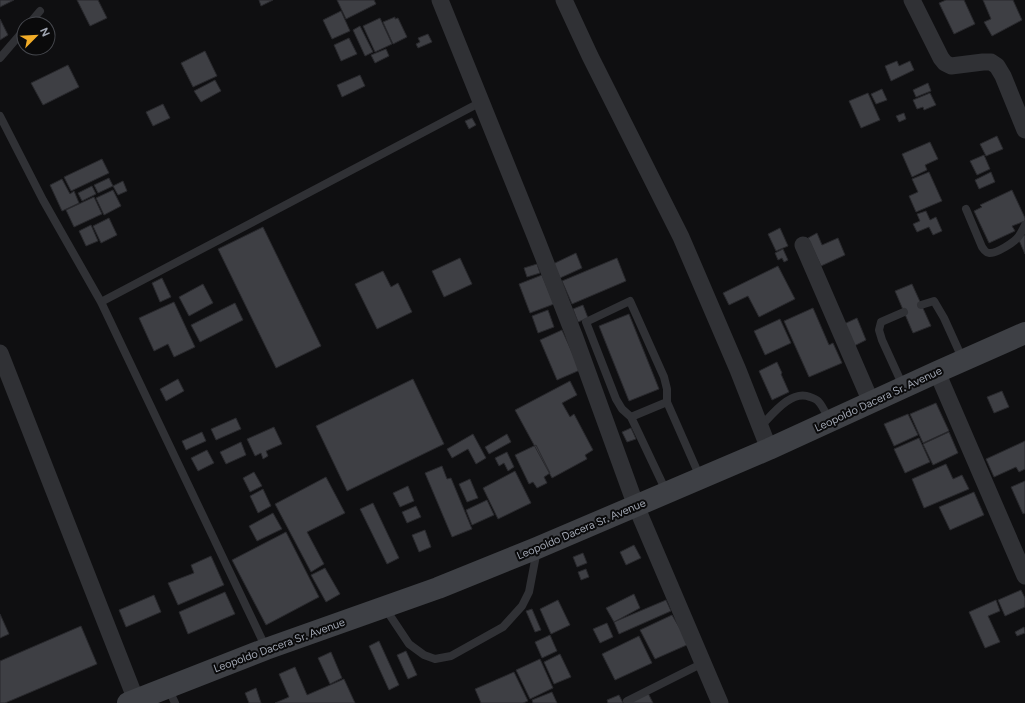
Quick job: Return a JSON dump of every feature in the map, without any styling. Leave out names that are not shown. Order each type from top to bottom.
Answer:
[{"type":"main road","name":"Leopoldo Dacera Sr. Avenue","points":[[132,701],[172,695],[266,649],[438,588],[537,548],[769,449],[1025,333]]},
{"type":"street","points":[[440,0],[536,238],[636,506],[720,703]]},
{"type":"street","points":[[564,0],[590,56],[681,237],[738,370],[769,449]]},
{"type":"street","points":[[912,0],[941,58],[945,63],[951,66],[991,62],[997,66],[1003,76],[1025,130]]},
{"type":"street","points":[[803,245],[871,402]]},
{"type":"street","points":[[0,353],[132,701]]},
{"type":"street","points":[[937,372],[1025,576]]},
{"type":"lane","points":[[36,16],[40,11]]},
{"type":"lane","points":[[0,58],[16,39]]},
{"type":"lane","points":[[101,302],[481,102]]},
{"type":"lane","points":[[0,116],[43,200],[101,302],[266,649]]},
{"type":"lane","points":[[966,209],[982,247],[990,254],[1006,246],[1018,237],[1025,225]]},
{"type":"lane","points":[[666,493],[631,417],[622,410],[616,399],[586,322],[630,301],[664,378],[667,389],[667,402],[700,478]]},
{"type":"lane","points":[[922,305],[934,301],[944,318],[963,360]]},
{"type":"lane","points":[[903,387],[879,330],[881,322],[904,312]]},
{"type":"lane","points":[[760,426],[788,400],[806,395],[818,400],[830,421]]},
{"type":"lane","points":[[631,417],[667,402]]},
{"type":"lane","points":[[384,607],[408,644],[424,655],[435,659],[451,656],[503,627],[522,606],[529,592],[537,548]]},
{"type":"lane","points":[[627,701],[703,663]]},
{"type":"building","points":[[0,0],[14,0],[0,7]]},
{"type":"building","points":[[77,0],[98,0],[107,18],[90,26]]},
{"type":"building","points":[[259,0],[273,0],[261,6]]},
{"type":"building","points":[[337,0],[374,0],[376,4],[346,19]]},
{"type":"building","points":[[946,0],[964,0],[975,24],[954,34],[939,3]]},
{"type":"building","points":[[983,0],[1013,0],[1022,20],[992,36],[984,22],[991,19]]},
{"type":"building","points":[[341,11],[350,31],[332,39],[323,20]]},
{"type":"building","points":[[395,17],[395,19],[398,18],[407,37],[393,44],[383,22]]},
{"type":"building","points":[[380,18],[392,44],[375,52],[363,26]]},
{"type":"building","points":[[0,19],[8,35],[0,40]]},
{"type":"building","points":[[360,26],[373,52],[365,56],[353,30]]},
{"type":"building","points":[[428,34],[432,42],[418,48],[416,44],[420,42],[418,38]]},
{"type":"building","points":[[349,38],[357,54],[341,61],[334,45]]},
{"type":"building","points":[[386,49],[389,56],[375,63],[371,55]]},
{"type":"building","points":[[205,51],[217,76],[193,87],[181,63]]},
{"type":"building","points":[[897,61],[899,66],[910,61],[914,70],[891,81],[885,66]]},
{"type":"building","points":[[68,65],[79,87],[43,105],[31,83]]},
{"type":"building","points":[[360,75],[365,86],[342,97],[337,85]]},
{"type":"building","points":[[215,80],[221,91],[201,102],[194,91]]},
{"type":"building","points":[[928,83],[931,91],[916,97],[913,90]]},
{"type":"building","points":[[882,89],[887,100],[876,104],[871,94]]},
{"type":"building","points":[[868,93],[880,120],[861,128],[849,101]]},
{"type":"building","points":[[930,93],[936,105],[924,110],[923,107],[917,109],[913,100]]},
{"type":"building","points":[[163,104],[170,118],[153,126],[146,112]]},
{"type":"building","points":[[904,113],[906,119],[899,122],[896,116]]},
{"type":"building","points":[[472,118],[476,125],[469,129],[465,121]]},
{"type":"building","points":[[997,136],[1003,149],[986,156],[980,144]]},
{"type":"building","points":[[930,142],[938,159],[925,165],[927,170],[912,177],[902,154]]},
{"type":"building","points":[[984,155],[990,169],[977,175],[970,161]]},
{"type":"building","points":[[102,159],[109,173],[71,191],[64,177]]},
{"type":"building","points":[[929,172],[942,201],[916,212],[909,196],[918,192],[912,179]]},
{"type":"building","points":[[991,172],[995,182],[979,189],[975,180]]},
{"type":"building","points":[[109,178],[113,186],[98,193],[94,185]]},
{"type":"building","points":[[62,179],[70,194],[74,191],[79,203],[62,211],[50,185]]},
{"type":"building","points":[[123,181],[127,191],[118,195],[113,186]]},
{"type":"building","points":[[92,186],[96,194],[82,201],[78,193]]},
{"type":"building","points":[[113,190],[121,206],[104,215],[96,198]]},
{"type":"building","points":[[1012,190],[1025,221],[1012,226],[1015,231],[989,243],[974,211],[982,207],[980,205]]},
{"type":"building","points":[[94,197],[102,214],[74,227],[66,210]]},
{"type":"building","points":[[926,211],[930,220],[936,217],[942,231],[933,235],[929,227],[917,232],[913,224],[920,221],[917,214]]},
{"type":"building","points":[[109,218],[117,235],[101,243],[93,226]]},
{"type":"building","points":[[91,225],[98,241],[86,246],[79,231]]},
{"type":"building","points":[[263,227],[321,346],[276,368],[218,249]]},
{"type":"building","points":[[780,228],[788,246],[776,251],[768,234]]},
{"type":"building","points":[[817,233],[822,245],[838,238],[845,255],[821,266],[808,238]]},
{"type":"building","points":[[1025,235],[1025,254],[1018,238]]},
{"type":"building","points":[[783,249],[788,260],[784,262],[782,258],[778,260],[775,253]]},
{"type":"building","points":[[576,253],[582,268],[560,278],[553,264]]},
{"type":"building","points":[[460,258],[472,284],[444,297],[432,271]]},
{"type":"building","points":[[617,258],[626,281],[572,304],[562,281]]},
{"type":"building","points":[[537,264],[540,273],[527,277],[524,268]]},
{"type":"building","points":[[778,266],[795,299],[759,317],[748,296],[729,305],[723,293]]},
{"type":"building","points":[[383,271],[391,287],[398,283],[412,312],[377,329],[355,284]]},
{"type":"building","points":[[542,275],[554,304],[530,313],[519,284]]},
{"type":"building","points":[[162,278],[171,297],[160,302],[152,283]]},
{"type":"building","points":[[203,284],[213,303],[189,316],[179,297]]},
{"type":"building","points":[[912,284],[931,326],[913,333],[895,291]]},
{"type":"building","points":[[174,302],[195,347],[174,357],[168,344],[154,351],[139,318]]},
{"type":"building","points":[[235,303],[243,320],[200,342],[191,325]]},
{"type":"building","points":[[583,305],[588,318],[578,322],[573,309]]},
{"type":"building","points":[[813,308],[829,345],[833,343],[842,363],[809,377],[784,321]]},
{"type":"building","points":[[548,310],[554,327],[538,333],[532,316]]},
{"type":"building","points":[[629,314],[659,389],[629,401],[599,326]]},
{"type":"building","points":[[857,318],[866,340],[854,346],[844,324]]},
{"type":"building","points":[[780,319],[791,343],[765,355],[754,331]]},
{"type":"building","points":[[562,330],[580,370],[557,380],[540,340]]},
{"type":"building","points":[[777,362],[789,392],[772,400],[759,371]]},
{"type":"building","points":[[178,379],[184,391],[166,401],[160,389]]},
{"type":"building","points":[[413,379],[444,444],[347,491],[316,426]]},
{"type":"building","points":[[570,381],[577,395],[562,403],[570,417],[574,414],[593,450],[585,455],[587,459],[552,478],[515,410]]},
{"type":"building","points":[[1002,391],[1009,407],[994,413],[987,397]]},
{"type":"building","points":[[936,403],[949,431],[923,443],[910,414]]},
{"type":"building","points":[[908,414],[918,435],[894,446],[884,424]]},
{"type":"building","points":[[236,418],[241,429],[216,440],[211,429]]},
{"type":"building","points":[[274,427],[282,444],[266,451],[268,456],[263,459],[261,453],[255,456],[247,439]]},
{"type":"building","points":[[631,428],[636,439],[627,442],[622,432]]},
{"type":"building","points":[[202,432],[206,441],[186,450],[182,441]]},
{"type":"building","points":[[949,432],[958,453],[933,465],[923,444]]},
{"type":"building","points":[[473,434],[486,458],[476,464],[468,449],[452,458],[447,449]]},
{"type":"building","points":[[507,434],[511,442],[489,454],[485,447]]},
{"type":"building","points":[[919,438],[930,462],[905,473],[894,449]]},
{"type":"building","points":[[1025,441],[1025,469],[1019,472],[1016,467],[994,477],[986,459]]},
{"type":"building","points":[[241,442],[246,455],[226,464],[220,452]]},
{"type":"building","points":[[536,445],[550,473],[544,477],[547,483],[537,488],[533,482],[529,484],[515,455]]},
{"type":"building","points":[[207,450],[214,463],[198,471],[191,458]]},
{"type":"building","points":[[507,452],[514,467],[508,471],[504,463],[499,466],[495,458]]},
{"type":"building","points":[[946,464],[953,479],[962,475],[969,489],[924,508],[912,479]]},
{"type":"building","points":[[442,466],[447,479],[451,478],[472,529],[452,537],[425,473]]},
{"type":"building","points":[[515,471],[531,503],[498,519],[483,488]]},
{"type":"building","points":[[254,472],[262,486],[250,492],[243,478]]},
{"type":"building","points":[[326,477],[345,513],[307,532],[324,564],[311,572],[275,504]]},
{"type":"building","points":[[470,479],[478,498],[467,502],[459,484]]},
{"type":"building","points":[[1025,481],[1025,513],[1023,514],[1011,487]]},
{"type":"building","points":[[408,486],[414,501],[400,507],[393,493]]},
{"type":"building","points":[[263,489],[271,506],[258,513],[250,496]]},
{"type":"building","points":[[974,492],[984,515],[950,530],[939,507]]},
{"type":"building","points":[[487,500],[494,515],[472,525],[466,510]]},
{"type":"building","points":[[373,503],[399,558],[387,564],[360,509]]},
{"type":"building","points":[[416,506],[421,517],[407,523],[402,512]]},
{"type":"building","points":[[273,513],[282,529],[257,541],[249,526]]},
{"type":"building","points":[[425,530],[431,547],[419,552],[412,535]]},
{"type":"building","points":[[286,532],[319,597],[266,625],[232,560]]},
{"type":"building","points":[[634,545],[641,558],[626,565],[620,552]]},
{"type":"building","points":[[583,553],[587,563],[577,567],[573,557]]},
{"type":"building","points":[[211,556],[224,585],[178,605],[168,583],[194,573],[191,565]]},
{"type":"building","points":[[325,568],[340,594],[326,602],[311,575]]},
{"type":"building","points":[[586,569],[589,577],[581,580],[578,572]]},
{"type":"building","points":[[1021,590],[1025,598],[1025,607],[1005,616],[998,600]]},
{"type":"building","points":[[225,592],[235,614],[188,634],[179,612]]},
{"type":"building","points":[[634,594],[640,608],[614,622],[606,608]]},
{"type":"building","points":[[154,595],[161,612],[126,627],[119,610]]},
{"type":"building","points":[[558,600],[570,625],[551,634],[540,609]]},
{"type":"building","points":[[666,600],[671,611],[619,634],[614,622]]},
{"type":"building","points":[[996,600],[1000,611],[988,616],[1000,642],[985,648],[969,612]]},
{"type":"building","points":[[532,609],[541,630],[535,632],[526,611]]},
{"type":"building","points":[[0,614],[9,634],[0,638]]},
{"type":"building","points":[[672,615],[689,644],[655,659],[640,630]]},
{"type":"building","points":[[607,623],[613,637],[600,643],[593,629]]},
{"type":"building","points":[[81,626],[97,664],[5,703],[0,703],[0,661]]},
{"type":"building","points":[[1024,627],[1025,633],[1017,636],[1015,632]]},
{"type":"building","points":[[550,635],[557,651],[542,658],[535,642]]},
{"type":"building","points":[[639,636],[652,663],[615,680],[602,654]]},
{"type":"building","points":[[379,641],[399,685],[389,690],[369,646]]},
{"type":"building","points":[[406,651],[417,675],[408,679],[397,655]]},
{"type":"building","points":[[331,652],[342,678],[330,684],[318,658]]},
{"type":"building","points":[[560,654],[571,677],[554,684],[544,662]]},
{"type":"building","points":[[540,659],[553,688],[530,699],[516,670]]},
{"type":"building","points":[[295,667],[307,695],[344,679],[355,703],[275,703],[289,697],[279,674]]},
{"type":"building","points":[[514,672],[528,701],[523,703],[481,703],[475,689]]},
{"type":"building","points":[[256,688],[261,703],[249,703],[245,693]]},
{"type":"building","points":[[552,692],[557,703],[533,703],[532,700]]},
{"type":"building","points":[[648,693],[653,703],[628,703]]},
{"type":"building","points":[[619,695],[623,703],[608,703],[607,700]]}]
